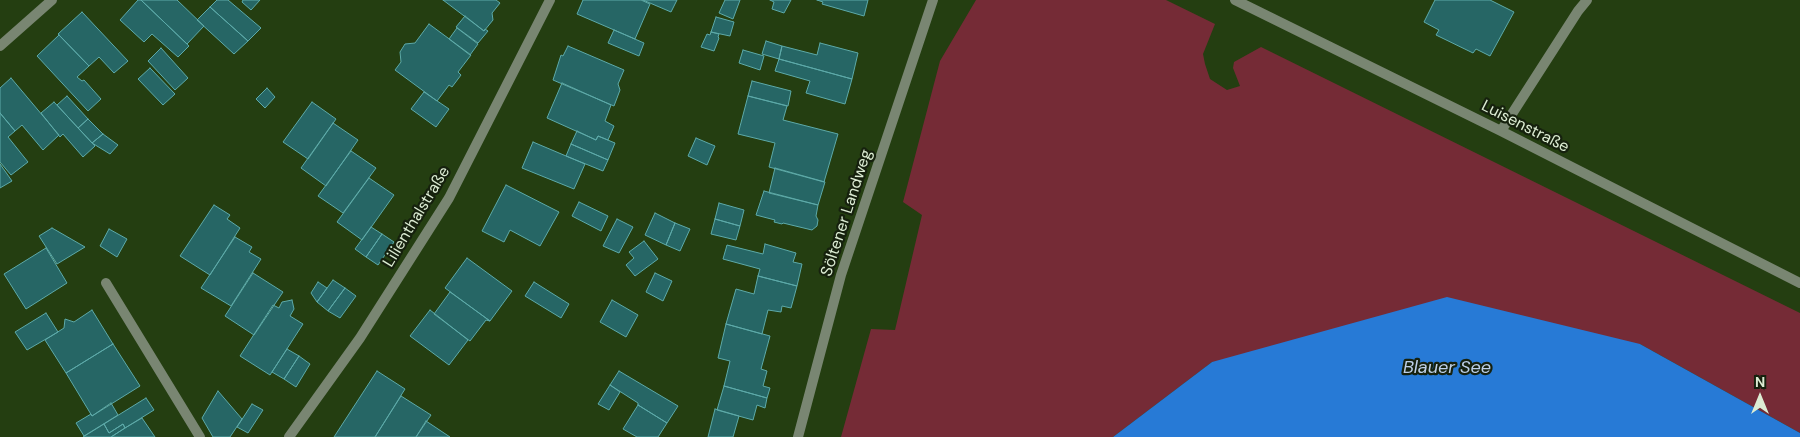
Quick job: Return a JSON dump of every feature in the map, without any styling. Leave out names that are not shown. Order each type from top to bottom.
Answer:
[{"type":"street","points":[[0,46],[52,0]]},
{"type":"street","name":"Lilienthalstraße","points":[[289,437],[360,338],[449,198],[550,0]]},
{"type":"street","name":"Söltener Landweg","points":[[798,437],[841,275],[932,0]]},
{"type":"street","name":"Luisenstraße","points":[[1235,0],[1501,131],[1800,283]]},
{"type":"street","points":[[1501,131],[1587,0]]},
{"type":"street","points":[[106,283],[200,437]]},
{"type":"shaded area","points":[[976,0],[1166,0],[1215,24],[1203,54],[1210,79],[1227,90],[1240,86],[1233,68],[1234,62],[1261,47],[1800,313],[1800,433],[1640,344],[1212,362],[1113,437],[841,437],[871,329],[895,330],[922,215],[903,202],[940,61]]},
{"type":"water","name":"Blauer See","points":[[1447,297],[1640,344],[1800,433],[1800,437],[1113,437],[1212,362]]},
{"type":"building","points":[[138,0],[141,0],[189,46],[178,57],[152,34],[144,42],[120,20]]},
{"type":"building","points":[[141,0],[177,0],[204,26],[187,44]]},
{"type":"building","points":[[217,0],[228,0],[261,28],[248,41],[210,7]]},
{"type":"building","points":[[243,0],[260,0],[251,10],[242,2]]},
{"type":"building","points":[[443,0],[496,0],[500,3],[492,13],[493,20],[484,31]]},
{"type":"building","points":[[583,0],[641,0],[650,4],[635,39],[577,14]]},
{"type":"building","points":[[643,0],[677,0],[671,12]]},
{"type":"building","points":[[725,0],[740,0],[733,19],[719,13]]},
{"type":"building","points":[[770,0],[791,0],[784,13],[772,9],[774,2]]},
{"type":"building","points":[[817,0],[868,0],[864,16],[822,4],[823,2]]},
{"type":"building","points":[[1435,0],[1490,0],[1514,12],[1490,56],[1476,49],[1473,53],[1436,35],[1439,30],[1424,22]]},
{"type":"building","points":[[210,7],[248,41],[234,54],[197,20]]},
{"type":"building","points":[[82,12],[128,61],[114,73],[99,57],[89,66],[58,34]]},
{"type":"building","points":[[465,16],[484,31],[485,29],[488,31],[478,43],[456,27]]},
{"type":"building","points":[[716,17],[734,22],[730,36],[711,32]]},
{"type":"building","points":[[429,24],[471,55],[458,72],[461,75],[452,87],[449,85],[437,101],[395,70],[401,62],[400,52],[405,44],[415,43]]},
{"type":"building","points":[[457,28],[478,44],[470,55],[449,39]]},
{"type":"building","points":[[614,30],[644,43],[639,56],[608,43]]},
{"type":"building","points":[[711,32],[719,34],[714,51],[701,47],[707,34],[710,35]]},
{"type":"building","points":[[59,35],[89,66],[77,77],[82,81],[84,80],[101,99],[88,111],[37,56]]},
{"type":"building","points":[[766,41],[782,46],[779,59],[762,54]]},
{"type":"building","points":[[820,43],[858,53],[852,79],[779,59],[782,46],[817,55]]},
{"type":"building","points":[[568,46],[624,70],[618,84],[620,90],[614,106],[553,80],[561,55],[563,56]]},
{"type":"building","points":[[161,48],[188,78],[175,90],[148,61]]},
{"type":"building","points":[[743,50],[764,56],[760,70],[739,63]]},
{"type":"building","points":[[779,59],[852,79],[845,104],[806,93],[810,81],[775,71]]},
{"type":"building","points":[[150,68],[175,94],[163,105],[138,79]]},
{"type":"building","points":[[11,78],[59,135],[43,150],[22,125],[15,131],[0,113],[0,88]]},
{"type":"building","points":[[752,81],[791,91],[788,106],[748,96]]},
{"type":"building","points":[[562,83],[611,105],[605,121],[614,126],[608,140],[598,136],[596,140],[547,118]]},
{"type":"building","points":[[267,88],[275,97],[265,108],[256,99]]},
{"type":"building","points":[[424,92],[449,109],[436,127],[411,109]]},
{"type":"building","points":[[67,96],[88,119],[78,128],[57,105]]},
{"type":"building","points":[[748,96],[787,106],[783,120],[838,134],[824,182],[769,167],[775,143],[738,134]]},
{"type":"building","points":[[54,102],[95,146],[83,157],[63,134],[60,137],[41,113]]},
{"type":"building","points":[[312,102],[336,119],[308,159],[283,142]]},
{"type":"building","points":[[0,113],[15,131],[8,137],[28,162],[11,175],[0,162]]},
{"type":"building","points":[[88,119],[103,134],[92,143],[78,128]]},
{"type":"building","points":[[333,123],[358,140],[326,186],[301,168]]},
{"type":"building","points":[[577,131],[596,140],[598,136],[615,143],[608,160],[571,144]]},
{"type":"building","points":[[103,134],[118,145],[110,154],[92,143]]},
{"type":"building","points":[[696,138],[715,146],[707,165],[688,156]]},
{"type":"building","points":[[533,142],[585,164],[574,189],[522,168]]},
{"type":"building","points":[[571,144],[608,160],[603,171],[566,156]]},
{"type":"building","points":[[351,151],[376,168],[343,213],[318,196]]},
{"type":"building","points":[[0,164],[12,181],[0,188]]},
{"type":"building","points":[[775,168],[825,182],[818,205],[769,193]]},
{"type":"building","points":[[369,178],[394,195],[362,240],[337,222]]},
{"type":"building","points":[[506,185],[559,212],[540,246],[510,230],[504,242],[482,231]]},
{"type":"building","points":[[764,191],[818,205],[817,226],[812,230],[774,222],[775,220],[756,215]]},
{"type":"building","points":[[579,202],[608,216],[601,231],[572,216]]},
{"type":"building","points":[[719,203],[744,210],[740,226],[715,219]]},
{"type":"building","points":[[214,205],[230,215],[227,219],[240,228],[210,275],[180,256]]},
{"type":"building","points":[[655,213],[675,223],[666,245],[645,235]]},
{"type":"building","points":[[617,219],[633,227],[619,253],[603,246]]},
{"type":"building","points":[[715,219],[740,226],[736,240],[711,234]]},
{"type":"building","points":[[675,223],[690,229],[680,251],[666,245]]},
{"type":"building","points":[[371,227],[382,234],[366,257],[355,249]]},
{"type":"building","points":[[52,228],[85,247],[57,264],[39,236]]},
{"type":"building","points":[[109,229],[127,239],[117,257],[100,246]]},
{"type":"building","points":[[382,234],[394,242],[378,265],[366,257]]},
{"type":"building","points":[[235,237],[252,247],[249,252],[261,259],[231,306],[201,288]]},
{"type":"building","points":[[644,241],[658,259],[635,276],[626,265],[634,258],[629,252]]},
{"type":"building","points":[[765,244],[796,253],[793,262],[802,264],[797,286],[758,276],[760,269],[723,259],[727,245],[763,254]]},
{"type":"building","points":[[46,248],[67,283],[26,309],[4,274]]},
{"type":"building","points":[[467,258],[512,291],[490,321],[445,288]]},
{"type":"building","points":[[253,273],[283,292],[254,335],[225,316]]},
{"type":"building","points":[[655,273],[672,281],[663,301],[646,292]]},
{"type":"building","points":[[758,276],[797,286],[791,308],[782,306],[781,312],[768,310],[762,334],[726,324],[736,289],[754,294]]},
{"type":"building","points":[[333,280],[345,288],[328,311],[317,302]]},
{"type":"building","points":[[318,282],[327,288],[317,302],[311,293]]},
{"type":"building","points":[[534,282],[569,304],[561,318],[525,296]]},
{"type":"building","points":[[345,288],[356,296],[340,318],[328,311]]},
{"type":"building","points":[[450,292],[490,321],[486,320],[470,341],[434,314]]},
{"type":"building","points":[[292,300],[294,309],[290,316],[303,324],[270,375],[240,356],[273,305],[279,308],[282,302]]},
{"type":"building","points":[[612,300],[638,315],[626,337],[600,322]]},
{"type":"building","points":[[92,310],[113,344],[66,373],[45,340],[64,328],[65,319],[74,322]]},
{"type":"building","points":[[430,310],[468,340],[449,365],[410,336]]},
{"type":"building","points":[[46,313],[58,332],[27,350],[15,332]]},
{"type":"building","points":[[726,324],[770,336],[761,369],[767,371],[763,386],[770,388],[767,398],[724,386],[730,361],[718,358]]},
{"type":"building","points":[[113,344],[140,386],[92,416],[66,373]]},
{"type":"building","points":[[287,349],[299,356],[284,379],[272,372]]},
{"type":"building","points":[[299,356],[310,364],[296,387],[284,379]]},
{"type":"building","points":[[377,371],[405,389],[375,437],[334,437]]},
{"type":"building","points":[[619,371],[678,406],[667,423],[610,385]]},
{"type":"building","points":[[610,385],[620,392],[609,410],[598,404]]},
{"type":"building","points":[[724,386],[767,398],[765,408],[757,405],[753,420],[717,410]]},
{"type":"building","points":[[218,391],[242,419],[230,437],[213,437],[202,418]]},
{"type":"building","points":[[401,396],[431,415],[416,437],[375,437]]},
{"type":"building","points":[[146,398],[154,410],[125,428],[123,424],[109,433],[104,424]]},
{"type":"building","points":[[111,403],[118,415],[84,436],[76,423],[91,414],[92,416]]},
{"type":"building","points":[[252,404],[263,410],[248,433],[237,427]]},
{"type":"building","points":[[638,405],[667,423],[658,437],[637,437],[623,429]]},
{"type":"building","points":[[715,409],[739,416],[733,437],[708,437]]},
{"type":"building","points":[[142,418],[155,437],[111,437],[125,428]]},
{"type":"building","points":[[426,421],[450,437],[416,437]]},
{"type":"building","points":[[104,424],[109,433],[123,424],[125,428],[111,437],[83,437]]}]
